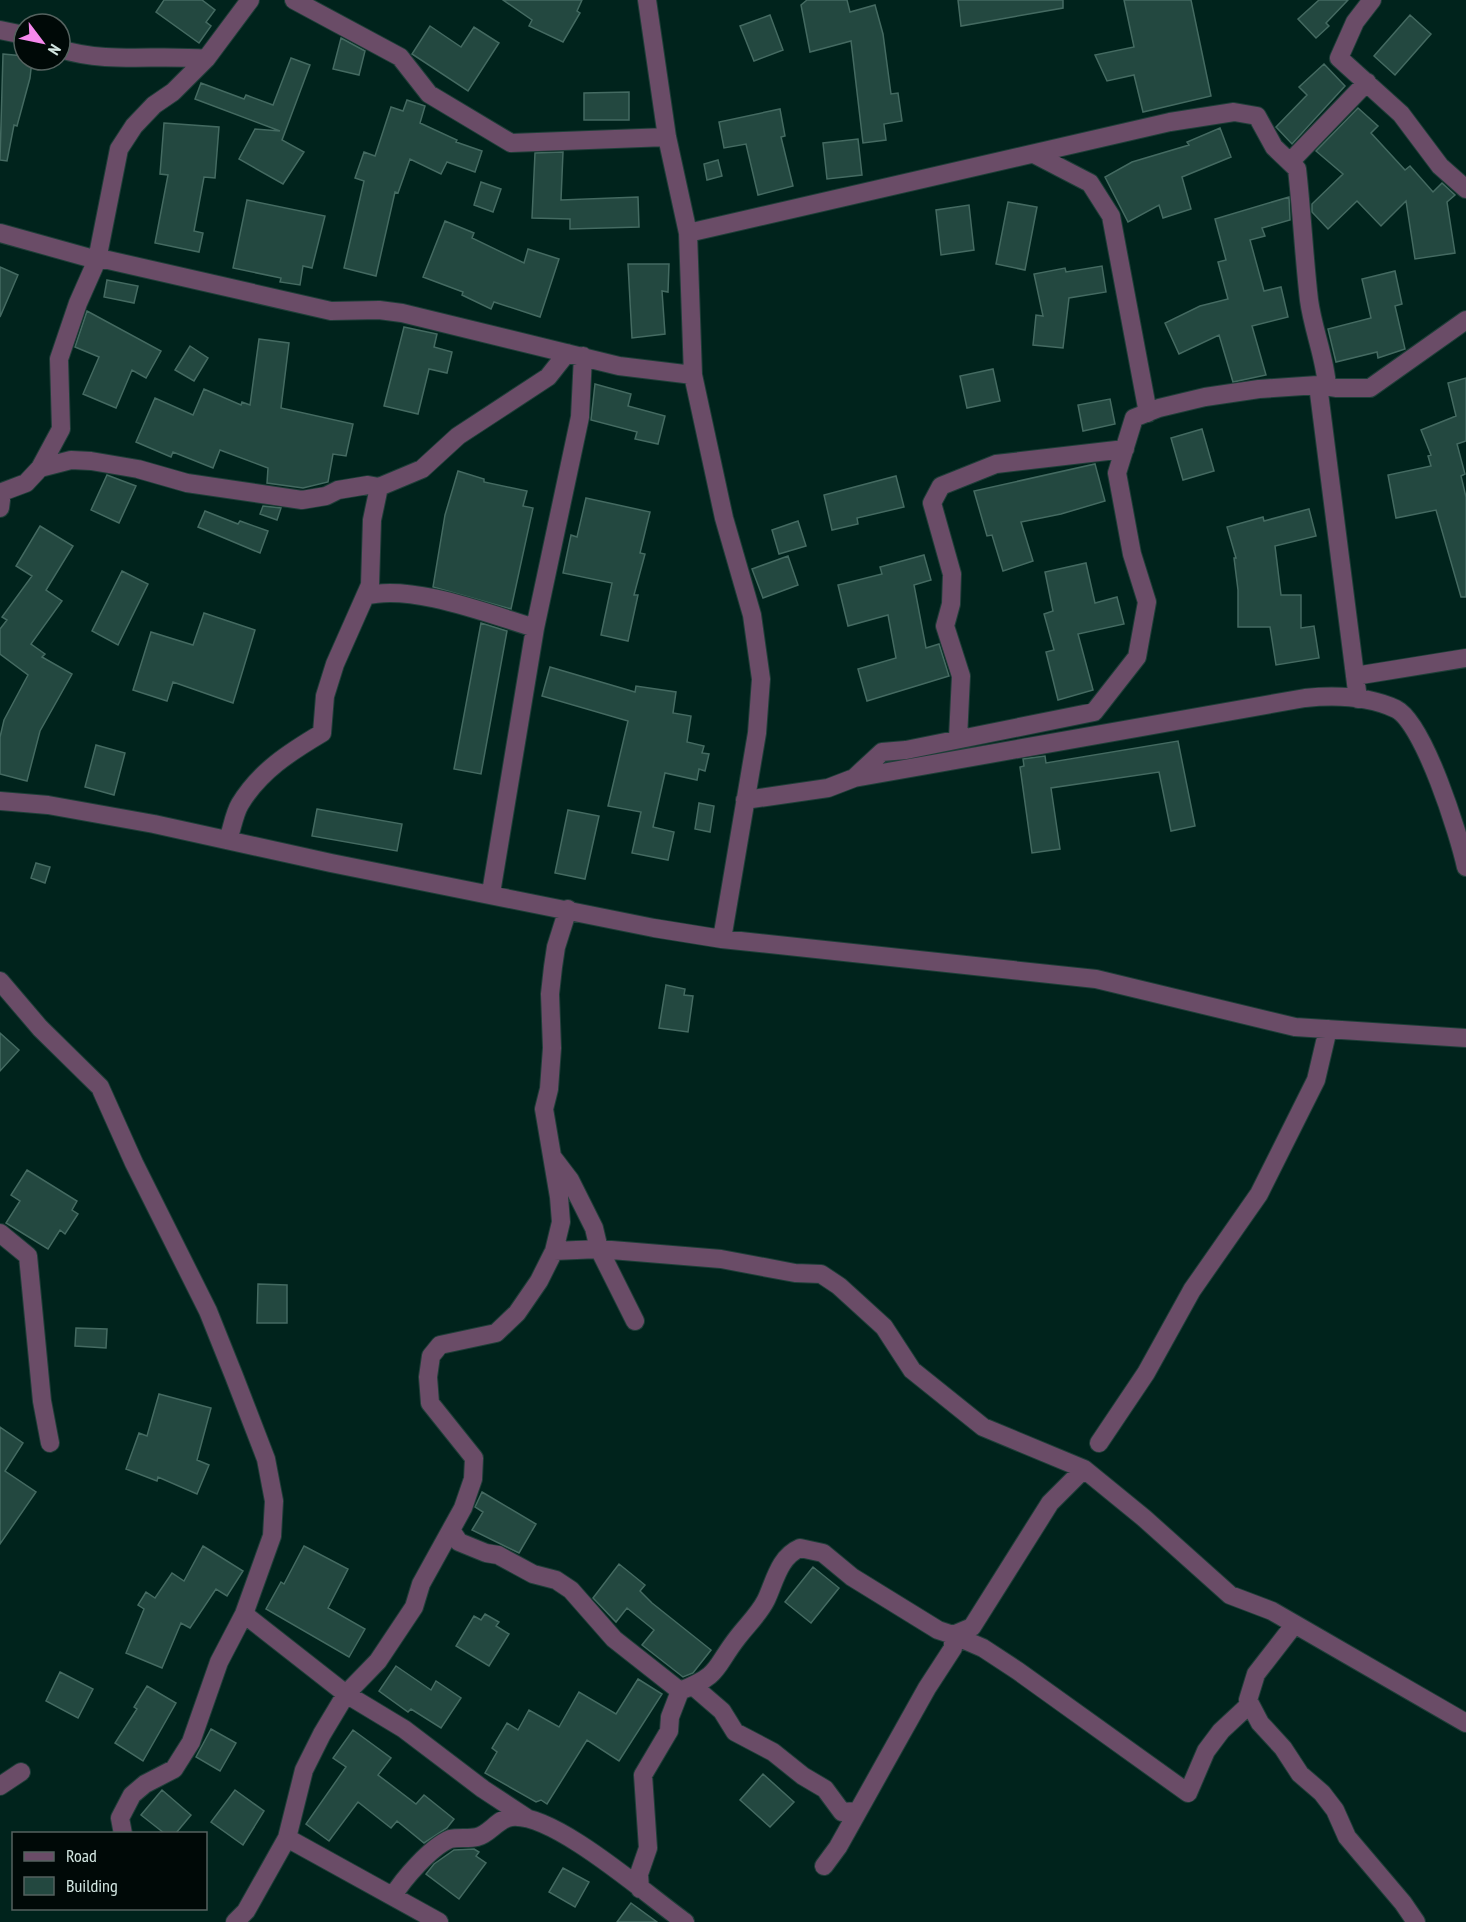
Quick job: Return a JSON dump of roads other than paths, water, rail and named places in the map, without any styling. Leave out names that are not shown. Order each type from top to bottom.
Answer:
[{"type":"street","points":[[1,497],[26,483],[40,468],[61,429],[59,359],[78,303],[97,260],[119,149],[154,105],[173,92],[206,59],[250,0]]},
{"type":"street","points":[[294,0],[400,57],[429,94],[511,143],[667,137]]},
{"type":"street","points":[[647,0],[667,137],[688,233],[693,375],[724,519],[752,615],[761,679],[757,733],[722,939]]},
{"type":"street","points":[[1372,0],[1354,21],[1339,58],[1401,114],[1440,166],[1466,189]]},
{"type":"street","points":[[72,53],[86,57],[172,56],[206,59]]},
{"type":"street","points":[[1290,162],[1367,82]]},
{"type":"street","points":[[688,233],[1036,155],[1170,122],[1234,112],[1257,116],[1274,147],[1297,169],[1309,298],[1316,339],[1326,364],[1322,386],[1358,699]]},
{"type":"street","points":[[1036,155],[1090,183],[1111,216],[1148,413]]},
{"type":"street","points":[[0,233],[97,260],[131,265],[331,311],[379,310],[402,313],[627,368],[693,375]]},
{"type":"street","points":[[854,778],[882,752],[1094,712],[1137,657],[1147,602],[1132,554],[1117,473],[1134,418],[1205,397],[1322,386],[1370,388],[1466,320]]},
{"type":"street","points":[[40,468],[71,460],[91,461],[138,469],[187,483],[302,500],[326,496],[338,490],[368,485],[379,487],[422,469],[459,436],[548,377],[575,354]]},
{"type":"street","points":[[491,893],[535,628],[580,417],[575,354]]},
{"type":"street","points":[[958,738],[961,676],[945,626],[951,604],[952,574],[932,503],[941,486],[996,464],[1125,449]]},
{"type":"street","points":[[228,840],[239,805],[259,780],[282,756],[322,733],[328,685],[370,585],[372,520],[379,487]]},
{"type":"street","points":[[365,596],[378,592],[404,593],[464,606],[535,628]]},
{"type":"street","points":[[1355,676],[1466,658]]},
{"type":"street","points":[[745,800],[828,788],[854,778],[1305,698],[1333,695],[1358,699],[1397,710],[1422,742],[1458,832],[1466,867]]},
{"type":"street","points":[[0,801],[48,805],[722,939],[1096,979],[1295,1027],[1466,1038]]},
{"type":"street","points":[[235,1922],[246,1911],[288,1838],[304,1770],[346,1694],[378,1661],[414,1607],[421,1584],[441,1547],[455,1536],[473,1479],[474,1458],[430,1403],[428,1377],[430,1356],[440,1345],[496,1333],[517,1312],[539,1281],[554,1251],[561,1222],[544,1109],[549,1089],[552,1048],[550,994],[556,947],[568,909]]},
{"type":"street","points":[[0,981],[40,1028],[100,1087],[134,1163],[208,1311],[266,1459],[274,1501],[272,1536],[244,1614],[219,1662],[191,1742],[174,1769],[145,1784],[132,1795],[120,1818],[123,1832]]},
{"type":"street","points":[[1099,1443],[1146,1373],[1192,1290],[1259,1194],[1316,1080],[1328,1029]]},
{"type":"street","points":[[551,1156],[570,1180],[594,1228],[599,1250],[635,1321]]},
{"type":"street","points":[[0,1233],[28,1256],[42,1401],[50,1443]]},
{"type":"street","points":[[554,1251],[599,1250],[721,1259],[795,1273],[821,1274],[839,1286],[884,1327],[912,1370],[982,1427],[1084,1469],[1144,1518],[1230,1595],[1272,1611],[1466,1723]]},
{"type":"street","points":[[953,1635],[972,1627],[1050,1503],[1084,1469]]},
{"type":"street","points":[[455,1536],[533,1574],[556,1580],[571,1590],[614,1639],[722,1711],[735,1732],[773,1752],[803,1776],[825,1789],[842,1812],[858,1811]]},
{"type":"street","points":[[640,1889],[639,1874],[648,1848],[643,1775],[669,1731],[670,1717],[686,1689],[708,1678],[720,1667],[738,1637],[753,1621],[765,1601],[784,1558],[800,1548],[823,1553],[852,1577],[938,1630],[983,1648],[1188,1793],[1206,1750],[1221,1731],[1250,1704]]},
{"type":"street","points":[[244,1614],[346,1694],[404,1729],[483,1789],[527,1818],[558,1832],[599,1857],[685,1922]]},
{"type":"street","points":[[1294,1625],[1256,1674],[1248,1700],[1260,1723],[1283,1748],[1300,1774],[1322,1793],[1335,1810],[1347,1837],[1403,1903],[1416,1922]]},
{"type":"street","points":[[824,1866],[858,1811],[927,1688],[953,1648],[953,1635]]},
{"type":"street","points":[[0,1786],[21,1772]]},
{"type":"street","points":[[393,1896],[402,1880],[417,1864],[451,1839],[481,1836],[491,1826],[510,1817],[527,1818]]},
{"type":"street","points":[[288,1838],[439,1922]]}]
